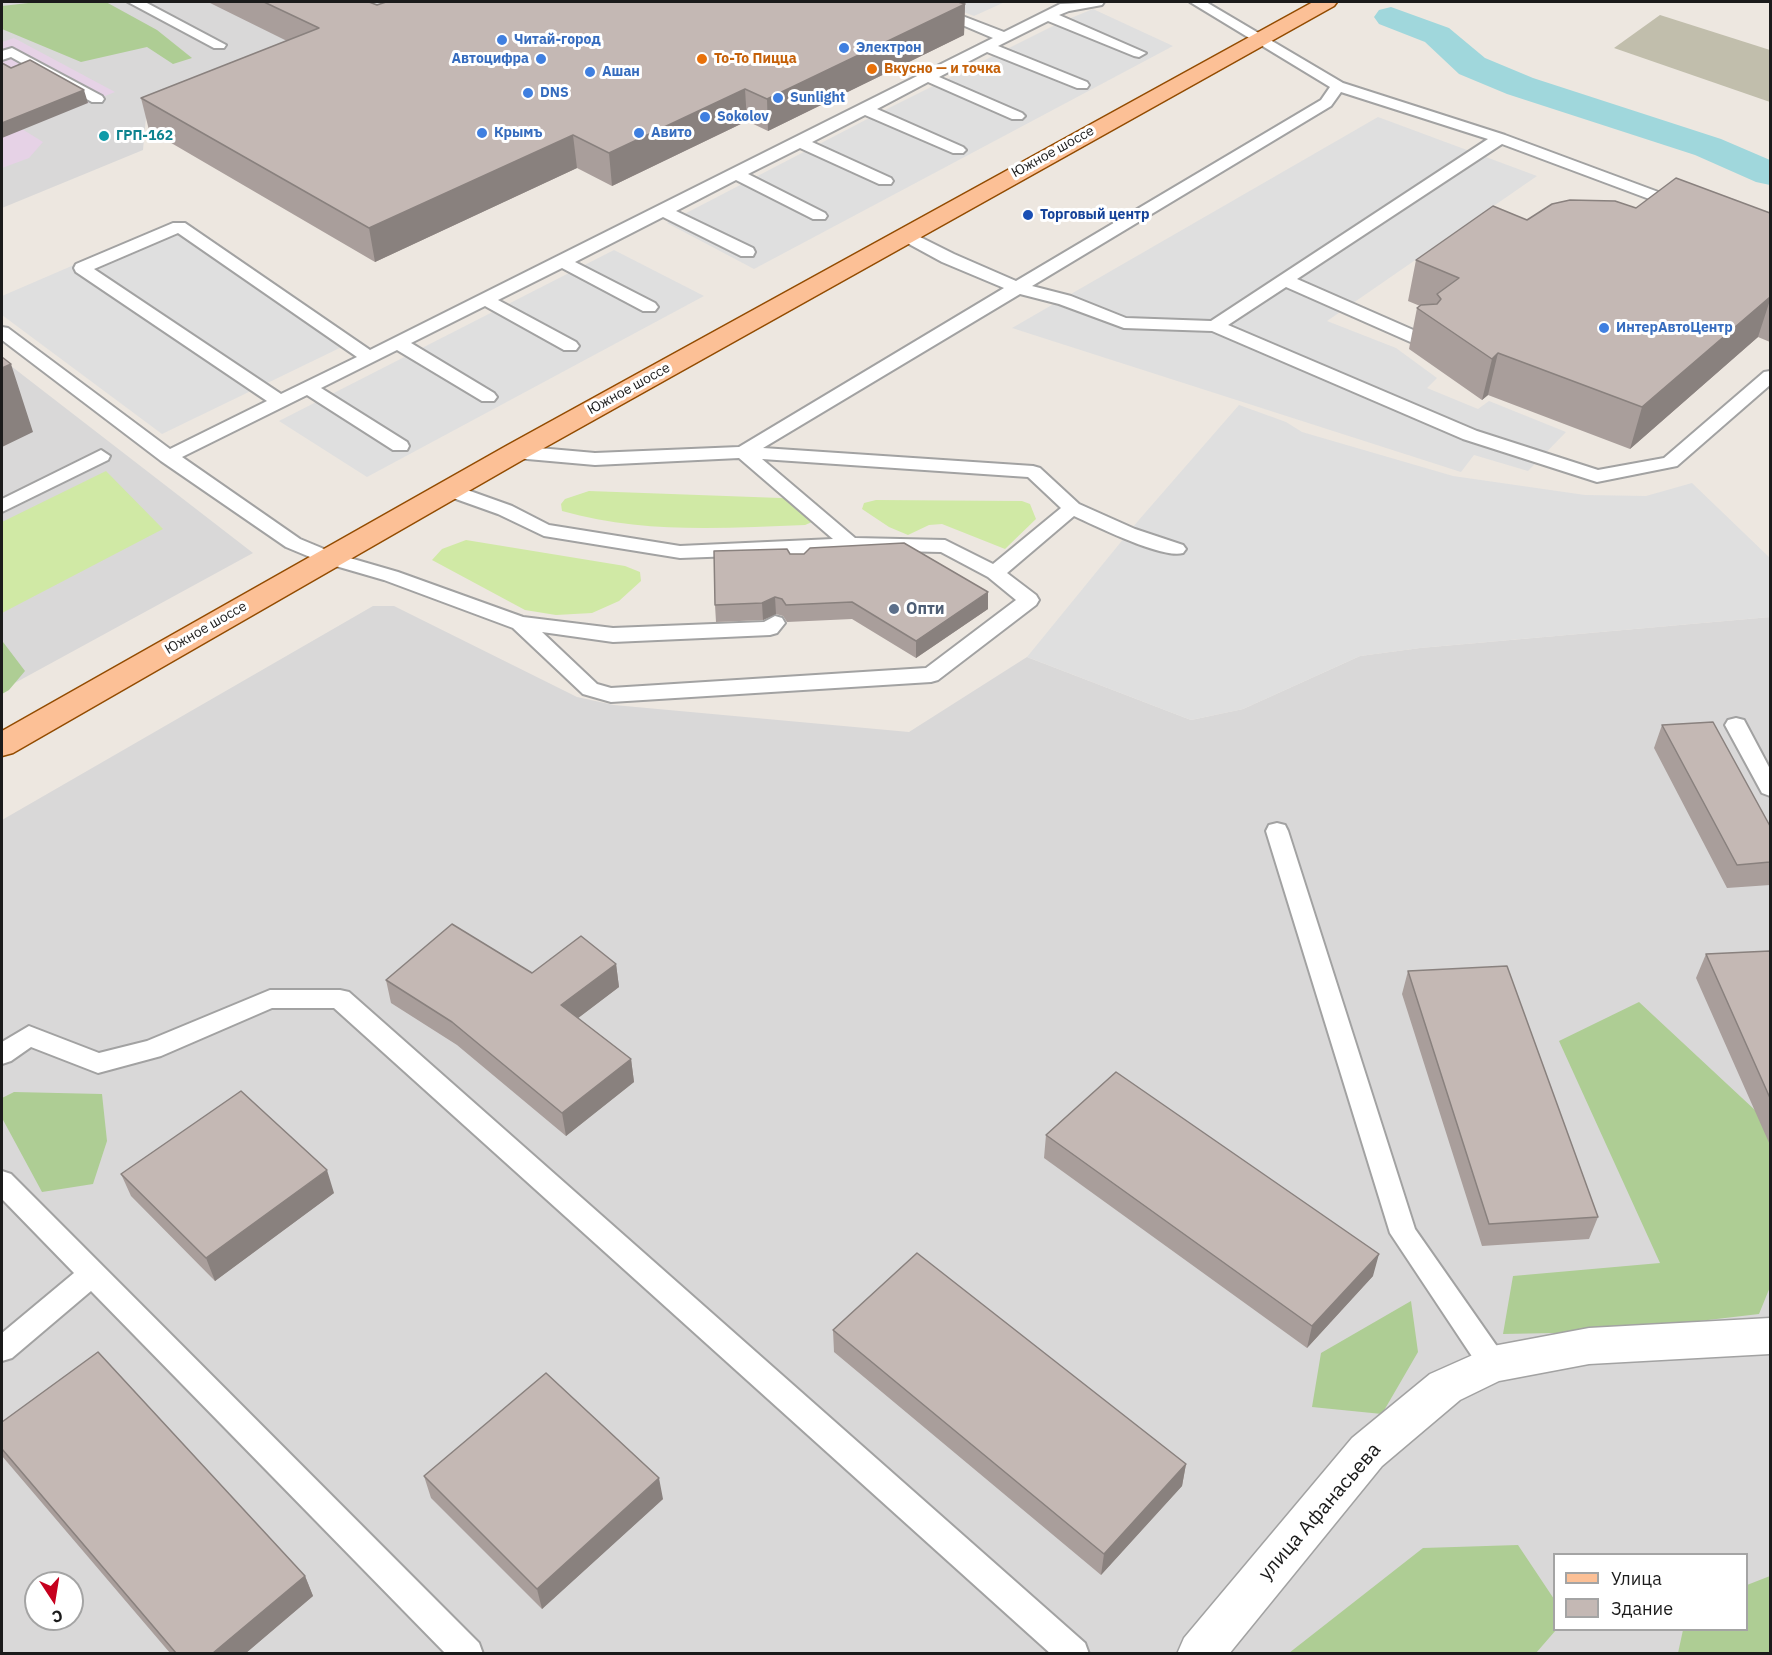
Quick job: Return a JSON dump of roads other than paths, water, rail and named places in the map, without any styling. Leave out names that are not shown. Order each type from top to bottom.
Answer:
[{"type":"main road","name":"Южное шоссе","points":[[2,745],[516,452],[1327,2]]},
{"type":"street","name":"улица Афанасьева","points":[[1200,1653],[1367,1452],[1445,1387],[1493,1364],[1589,1346],[1770,1336]]},
{"type":"lane","points":[[135,2],[219,45]]},
{"type":"lane","points":[[915,2],[1005,38]]},
{"type":"lane","points":[[168,456],[486,300],[1065,7],[1097,2]]},
{"type":"lane","points":[[1197,2],[1338,86],[1500,138],[1695,211]]},
{"type":"lane","points":[[1048,16],[1139,53]]},
{"type":"lane","points":[[987,47],[1082,85]]},
{"type":"lane","points":[[2,56],[12,52],[97,99]]},
{"type":"lane","points":[[928,76],[1017,116]]},
{"type":"lane","points":[[743,452],[1326,103],[1338,86]]},
{"type":"lane","points":[[865,109],[958,150]]},
{"type":"lane","points":[[1215,326],[1500,138]]},
{"type":"lane","points":[[800,142],[885,181]]},
{"type":"lane","points":[[736,174],[819,216]]},
{"type":"lane","points":[[663,211],[747,252]]},
{"type":"lane","points":[[280,402],[82,268],[179,226],[369,357]]},
{"type":"lane","points":[[904,235],[948,258],[1018,288],[1065,300],[1124,323],[1215,326],[1470,435],[1597,476],[1670,462],[1770,376]]},
{"type":"lane","points":[[562,261],[649,307]]},
{"type":"lane","points":[[1285,280],[1421,340]]},
{"type":"lane","points":[[486,300],[570,346]]},
{"type":"lane","points":[[2,332],[168,456],[293,543],[329,558],[391,576],[520,622],[613,635],[770,628],[776,623]]},
{"type":"lane","points":[[398,343],[488,397]]},
{"type":"lane","points":[[308,388],[400,446]]},
{"type":"lane","points":[[516,452],[595,459],[743,452],[1033,472],[1072,508],[1128,533],[1176,549]]},
{"type":"lane","points":[[743,452],[850,544]]},
{"type":"lane","points":[[2,506],[101,456]]},
{"type":"lane","points":[[449,490],[505,510],[544,530],[680,552],[798,556],[850,544],[945,546],[995,573],[1029,600],[931,675],[611,695],[590,689],[520,622]]},
{"type":"lane","points":[[995,573],[1072,508]]},
{"type":"lane","points":[[1736,724],[1770,788]]},
{"type":"lane","points":[[1277,831],[1403,1233],[1493,1364]]},
{"type":"lane","points":[[2,1054],[29,1036],[98,1063],[152,1049],[270,999],[340,999],[1074,1653]]},
{"type":"lane","points":[[2,1182],[468,1653]]},
{"type":"lane","points":[[2,1349],[92,1274]]},
{"type":"waterway","points":[[1391,17],[1437,35],[1472,66],[1520,86],[1708,147],[1770,174]]},
{"type":"place","name":"Читай-город","points":[[502,40]]},
{"type":"place","name":"Электрон","points":[[844,48]]},
{"type":"place","name":"Автоцифра","points":[[541,59]]},
{"type":"place","name":"То-То Пицца","points":[[702,59]]},
{"type":"place","name":"Вкусно — и точка","points":[[872,69]]},
{"type":"place","name":"Ашан","points":[[590,72]]},
{"type":"place","name":"DNS","points":[[528,93]]},
{"type":"place","name":"Sunlight","points":[[778,98]]},
{"type":"place","name":"Sokolov","points":[[705,117]]},
{"type":"place","name":"Крымъ","points":[[482,133]]},
{"type":"place","name":"Авито","points":[[639,133]]},
{"type":"place","name":"ГРП-162","points":[[104,136]]},
{"type":"place","name":"Торговый центр","points":[[1028,215]]},
{"type":"place","name":"ИнтерАвтоЦентр","points":[[1604,328]]},
{"type":"place","name":"Опти","points":[[894,609]]}]
